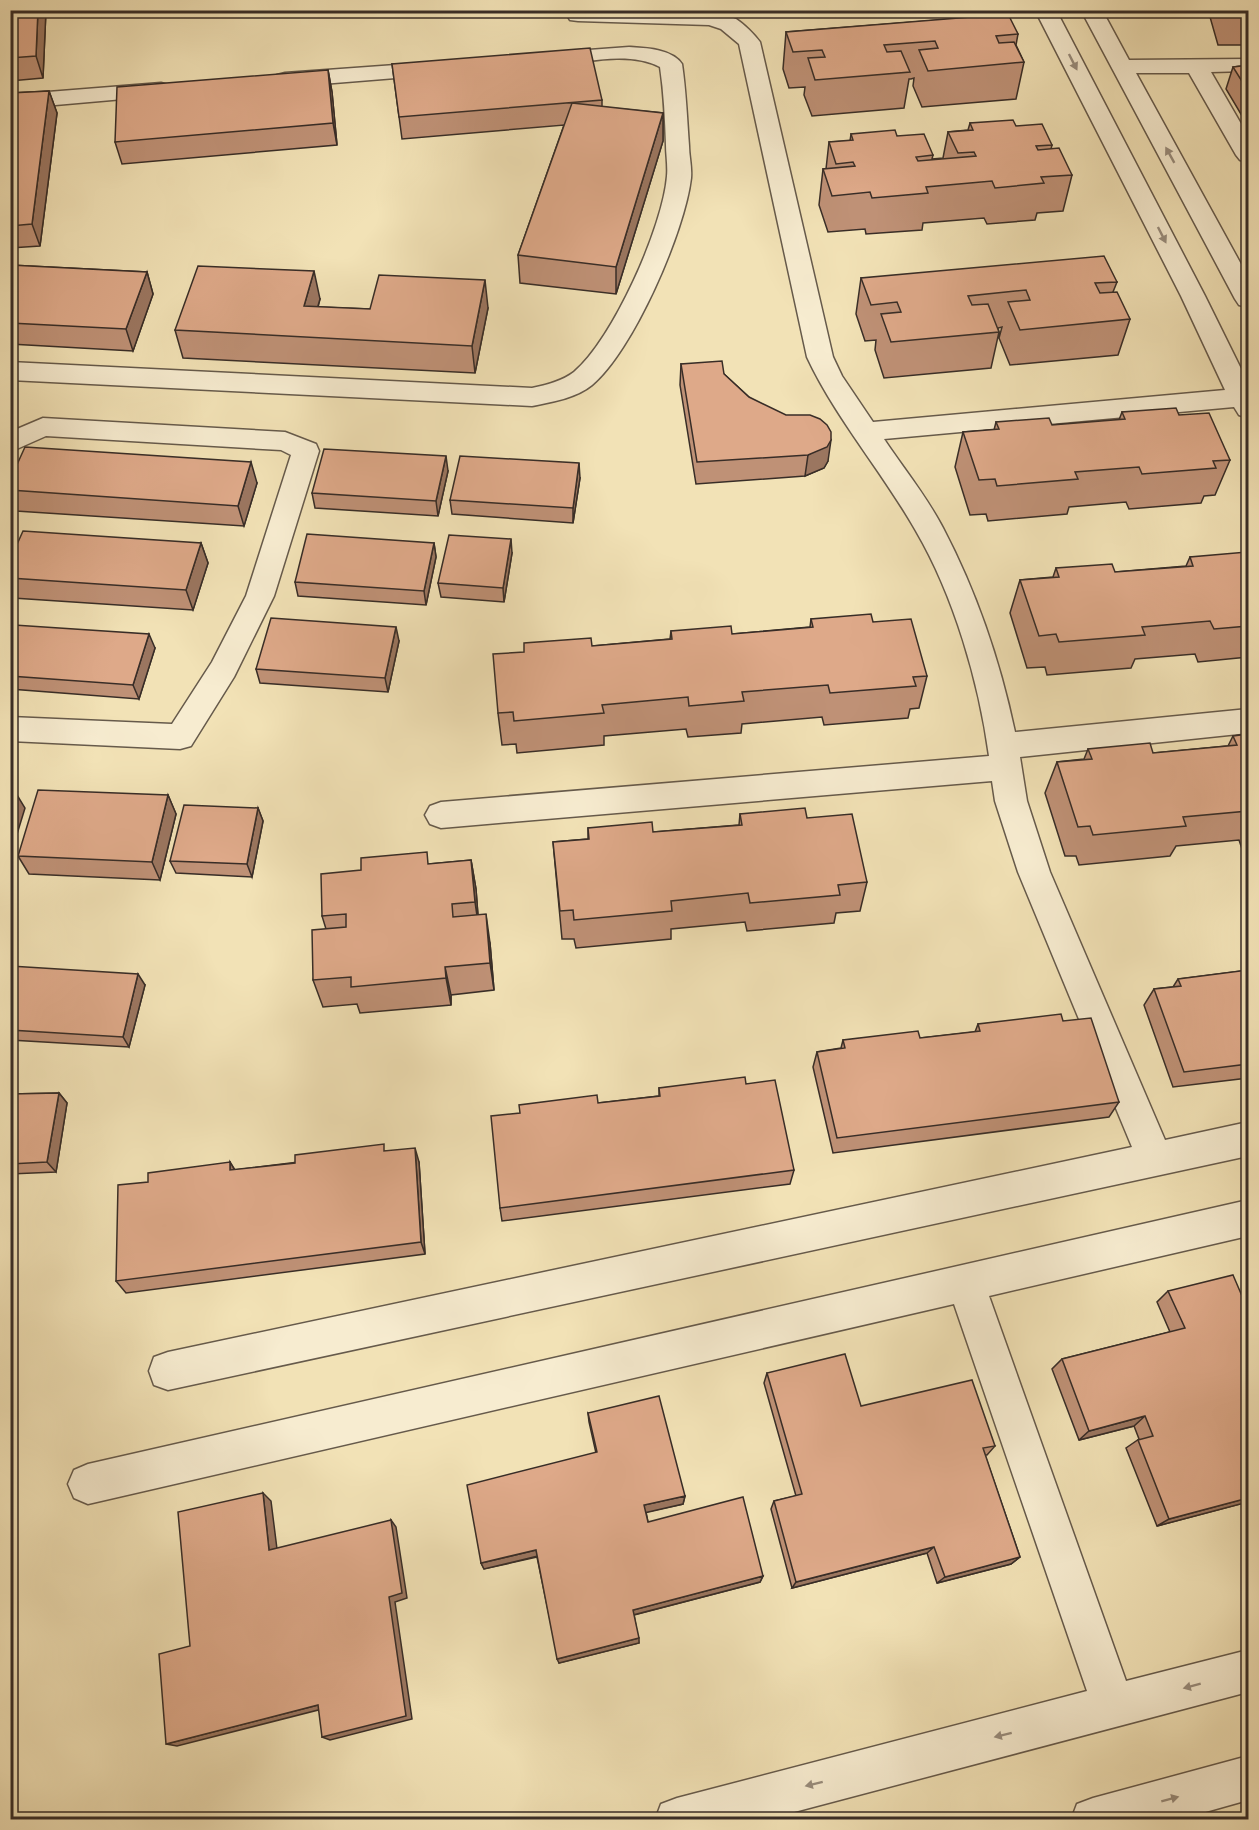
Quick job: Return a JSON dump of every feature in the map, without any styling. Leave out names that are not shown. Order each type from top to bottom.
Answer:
[{"type":"street","points":[[865,432],[1245,403],[1177,265],[1045,10]]},
{"type":"street","points":[[1091,10],[1247,294]]},
{"type":"street","points":[[579,13],[710,19],[729,24],[748,42],[820,357],[830,378],[929,528],[956,583],[977,642],[1004,756],[1011,801],[1034,872],[1155,1159]]},
{"type":"street","points":[[10,371],[532,397],[570,386],[594,369],[616,334],[635,301],[663,237],[679,178],[674,81],[671,64],[651,54],[634,53],[528,62]]},
{"type":"street","points":[[1196,65],[1248,155]]},
{"type":"street","points":[[1122,67],[1248,65]]},
{"type":"street","points":[[258,83],[458,67]]},
{"type":"street","points":[[10,102],[187,88]]},
{"type":"street","points":[[10,443],[44,427],[285,441],[306,451],[260,596],[224,669],[180,737],[10,729]]},
{"type":"street","points":[[441,815],[1004,756],[1248,721]]},
{"type":"street","points":[[168,1371],[1248,1139]]},
{"type":"street","points":[[88,1484],[1248,1218]]},
{"type":"street","points":[[966,1283],[1114,1707]]},
{"type":"street","points":[[677,1820],[1248,1671]]},
{"type":"street","points":[[1093,1820],[1248,1778]]},
{"type":"building","points":[[10,10],[38,10],[36,56],[10,58]]},
{"type":"building","points":[[956,10],[1002,10],[1004,14],[959,18]]},
{"type":"building","points":[[1225,10],[1248,10],[1248,17],[1227,17]]},
{"type":"building","points":[[1008,14],[1018,34],[996,36],[999,43],[1014,42],[1024,62],[928,71],[919,50],[938,48],[935,41],[884,45],[887,52],[901,51],[910,72],[815,80],[808,58],[825,57],[822,50],[793,52],[786,32]]},
{"type":"building","points":[[590,48],[602,100],[399,117],[392,64]]},
{"type":"building","points":[[1248,61],[1248,91],[1233,67],[1241,66]]},
{"type":"building","points":[[328,70],[333,123],[115,142],[117,87]]},
{"type":"building","points":[[49,91],[32,224],[10,226],[10,93]]},
{"type":"building","points":[[572,103],[663,113],[616,267],[518,255]]},
{"type":"building","points":[[1013,120],[1016,126],[1042,124],[1052,145],[1036,146],[1038,150],[1059,148],[1072,175],[1041,177],[1044,183],[995,188],[992,181],[926,187],[928,193],[872,198],[870,192],[832,196],[823,169],[855,166],[853,162],[836,164],[829,142],[853,140],[851,134],[895,130],[897,136],[924,134],[933,155],[916,157],[918,161],[976,156],[974,152],[958,153],[948,132],[973,130],[970,123]]},
{"type":"building","points":[[1104,256],[1117,282],[1095,283],[1100,293],[1117,292],[1130,319],[1020,330],[1008,302],[1030,300],[1026,290],[968,296],[972,305],[988,304],[999,332],[891,342],[881,314],[901,312],[897,302],[871,305],[861,278]]},
{"type":"building","points":[[10,265],[147,272],[126,329],[10,323]]},
{"type":"building","points":[[198,266],[314,271],[304,306],[370,309],[379,275],[485,280],[472,346],[175,330]]},
{"type":"building","points":[[722,361],[724,374],[749,397],[786,415],[810,415],[820,419],[831,432],[831,440],[827,447],[808,455],[697,462],[681,364]]},
{"type":"building","points":[[1176,408],[1179,415],[1209,413],[1230,460],[1213,461],[1216,468],[1142,474],[1139,467],[1075,472],[1078,479],[997,486],[995,479],[979,480],[963,432],[999,429],[996,422],[1049,418],[1052,425],[1125,419],[1122,412]]},
{"type":"building","points":[[25,447],[251,462],[238,506],[10,490],[10,480]]},
{"type":"building","points":[[324,449],[446,456],[436,501],[312,493]]},
{"type":"building","points":[[460,456],[579,463],[573,508],[450,500]]},
{"type":"building","points":[[23,531],[201,543],[186,590],[10,578],[10,560]]},
{"type":"building","points":[[307,534],[434,543],[424,591],[295,582]]},
{"type":"building","points":[[449,535],[511,539],[503,588],[438,583]]},
{"type":"building","points":[[1247,552],[1248,626],[1214,629],[1210,621],[1142,627],[1145,635],[1059,642],[1056,634],[1039,636],[1020,580],[1059,577],[1056,568],[1112,564],[1115,572],[1193,566],[1190,557]]},
{"type":"building","points":[[871,614],[873,622],[911,619],[927,676],[913,677],[916,686],[830,693],[828,685],[742,692],[744,701],[689,706],[688,697],[602,705],[604,713],[514,721],[513,712],[498,713],[493,654],[524,652],[524,643],[591,638],[592,646],[672,639],[671,631],[731,626],[732,634],[813,627],[811,619]]},
{"type":"building","points":[[271,618],[396,627],[385,678],[256,669]]},
{"type":"building","points":[[14,625],[149,634],[133,685],[10,676],[10,635]]},
{"type":"building","points":[[1248,734],[1248,811],[1183,817],[1186,826],[1093,835],[1090,826],[1078,827],[1057,762],[1092,759],[1088,749],[1150,743],[1153,753],[1237,745],[1233,736]]},
{"type":"building","points":[[10,789],[14,790],[10,802]]},
{"type":"building","points":[[38,790],[168,795],[152,862],[18,856]]},
{"type":"building","points":[[184,805],[258,808],[247,864],[170,861]]},
{"type":"building","points":[[805,808],[807,818],[852,814],[867,882],[838,885],[840,895],[750,903],[748,893],[671,901],[672,911],[574,920],[573,910],[560,911],[553,842],[589,839],[588,828],[652,822],[653,832],[742,825],[740,814]]},
{"type":"building","points":[[427,852],[428,864],[471,860],[475,902],[452,904],[453,917],[486,914],[490,963],[445,967],[446,978],[351,987],[351,977],[313,980],[312,930],[346,927],[346,914],[322,916],[321,874],[361,870],[361,858]]},
{"type":"building","points":[[10,966],[138,974],[123,1037],[10,1030]]},
{"type":"building","points":[[1248,970],[1248,1064],[1184,1072],[1154,989],[1181,986],[1178,979]]},
{"type":"building","points":[[1061,1014],[1063,1021],[1091,1018],[1119,1102],[837,1138],[817,1052],[845,1048],[843,1040],[918,1031],[920,1038],[980,1031],[978,1024]]},
{"type":"building","points":[[745,1077],[746,1084],[775,1080],[794,1170],[500,1208],[491,1116],[520,1113],[519,1105],[597,1095],[598,1103],[660,1096],[659,1088]]},
{"type":"building","points":[[59,1093],[47,1162],[10,1164],[10,1094]]},
{"type":"building","points":[[384,1144],[384,1151],[415,1148],[421,1242],[116,1281],[118,1185],[148,1182],[148,1173],[230,1162],[230,1170],[295,1163],[295,1155]]},
{"type":"building","points":[[1233,1275],[1248,1310],[1248,1498],[1169,1519],[1138,1440],[1153,1436],[1145,1416],[1089,1431],[1062,1359],[1185,1328],[1168,1291]]},
{"type":"building","points":[[845,1354],[861,1406],[972,1380],[995,1446],[983,1448],[1020,1557],[945,1577],[934,1547],[796,1582],[774,1501],[802,1494],[767,1373]]},
{"type":"building","points":[[659,1396],[685,1496],[644,1505],[648,1522],[743,1497],[763,1576],[633,1610],[639,1638],[557,1659],[536,1550],[481,1563],[467,1485],[597,1452],[588,1413]]},
{"type":"building","points":[[263,1493],[269,1550],[391,1520],[402,1593],[389,1597],[406,1716],[322,1737],[318,1705],[166,1744],[159,1654],[190,1646],[178,1512]]}]
